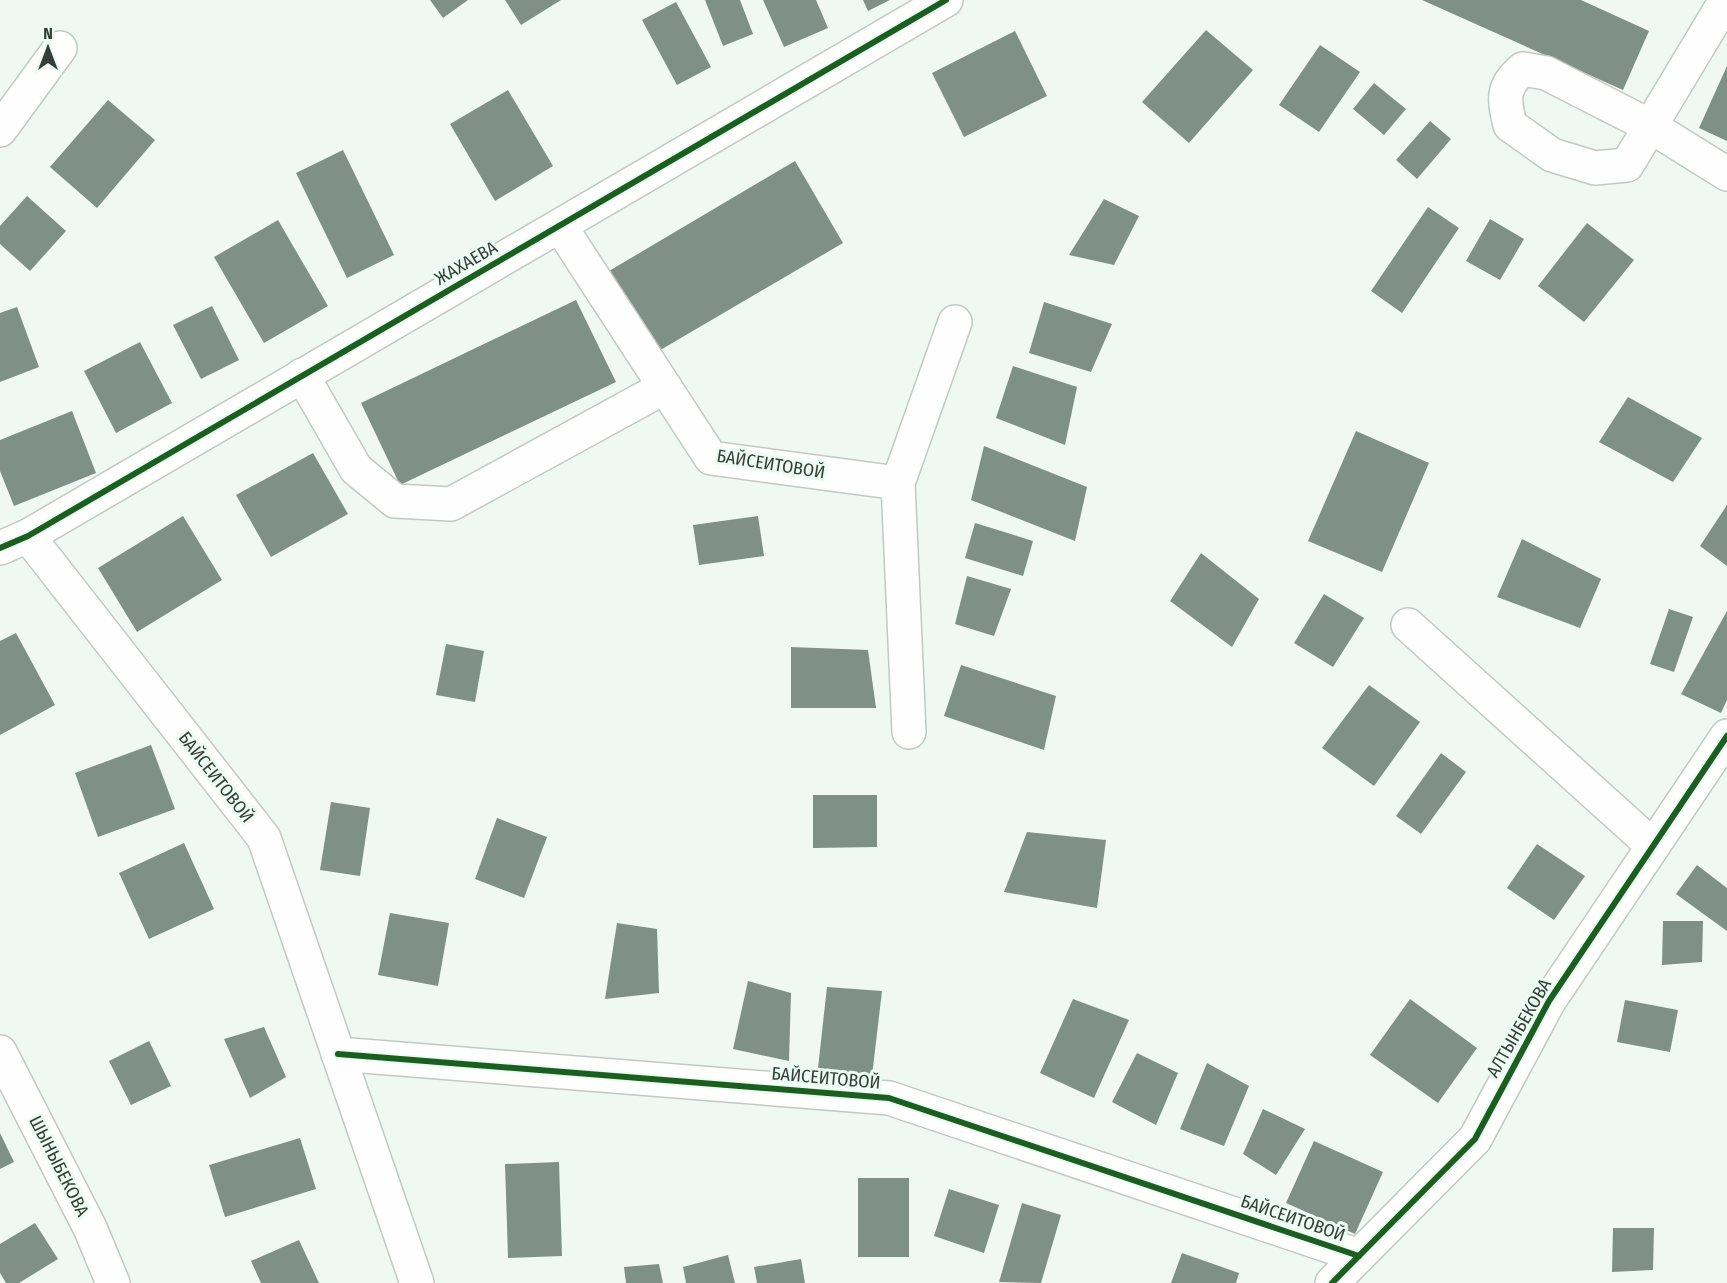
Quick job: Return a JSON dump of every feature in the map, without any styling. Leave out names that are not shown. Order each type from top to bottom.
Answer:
[{"type":"street","name":"ЖАХАЕВА","points":[[14,542],[946,0]]},
{"type":"street","points":[[1726,0],[1650,126],[1727,174]]},
{"type":"street","points":[[0,130],[60,48]]},
{"type":"street","name":"БАЙСЕИТОВОЙ","points":[[560,226],[711,458],[898,483]]},
{"type":"street","points":[[909,732],[898,483],[955,322]]},
{"type":"street","points":[[302,375],[356,469],[395,501],[451,504],[665,387]]},
{"type":"street","name":"БАЙСЕИТОВОЙ","points":[[14,542],[264,838],[417,1283]]},
{"type":"street","points":[[1408,625],[1653,846]]},
{"type":"street","name":"АЛТЫНБЕКОВА","points":[[1332,1283],[1474,1139],[1549,1000],[1727,736]]},
{"type":"street","name":"ШЫНЫБЕКОВА","points":[[0,1052],[90,1228],[113,1283]]},
{"type":"street","name":"БАЙСЕИТОВОЙ","points":[[338,1054],[889,1098],[1359,1256]]},
{"type":"building","points":[[430,0],[468,0],[443,18]]},
{"type":"building","points":[[505,0],[561,0],[521,25]]},
{"type":"building","points":[[705,0],[740,0],[753,34],[723,46]]},
{"type":"building","points":[[763,0],[816,0],[828,28],[784,47]]},
{"type":"building","points":[[863,0],[890,0],[868,11]]},
{"type":"building","points":[[1422,0],[1581,0],[1649,31],[1623,90]]},
{"type":"building","points":[[676,2],[711,67],[677,85],[642,20]]},
{"type":"building","points":[[1206,30],[1253,70],[1189,143],[1142,102]]},
{"type":"building","points":[[1015,31],[1047,96],[964,137],[932,73]]},
{"type":"building","points":[[1320,45],[1360,72],[1319,132],[1279,105]]},
{"type":"building","points":[[1727,66],[1727,141],[1699,128]]},
{"type":"building","points":[[1374,83],[1406,109],[1384,135],[1353,109]]},
{"type":"building","points":[[508,90],[553,166],[495,201],[450,124]]},
{"type":"building","points":[[108,100],[155,140],[97,208],[50,167]]},
{"type":"building","points":[[1430,121],[1451,139],[1417,179],[1396,160]]},
{"type":"building","points":[[343,150],[394,255],[347,278],[296,173]]},
{"type":"building","points":[[795,161],[843,243],[657,352],[609,271]]},
{"type":"building","points":[[27,196],[66,231],[30,271],[0,244],[0,226]]},
{"type":"building","points":[[1104,199],[1139,216],[1114,265],[1069,255]]},
{"type":"building","points":[[1428,207],[1459,228],[1402,313],[1371,291]]},
{"type":"building","points":[[1490,219],[1524,239],[1500,280],[1466,261]]},
{"type":"building","points":[[278,220],[328,306],[264,343],[214,257]]},
{"type":"building","points":[[1587,223],[1634,260],[1584,322],[1538,286]]},
{"type":"building","points":[[576,300],[616,382],[400,485],[361,403]]},
{"type":"building","points":[[1044,302],[1112,324],[1091,372],[1029,353]]},
{"type":"building","points":[[212,306],[239,360],[201,379],[173,325]]},
{"type":"building","points":[[17,307],[39,367],[0,382],[0,313]]},
{"type":"building","points":[[140,342],[172,403],[116,433],[84,371]]},
{"type":"building","points":[[1013,366],[1077,387],[1065,445],[996,418]]},
{"type":"building","points":[[1628,397],[1702,438],[1673,482],[1599,442]]},
{"type":"building","points":[[72,411],[96,473],[14,506],[0,471],[0,440]]},
{"type":"building","points":[[1356,431],[1429,463],[1382,572],[1308,541]]},
{"type":"building","points":[[984,446],[1087,487],[1075,541],[971,500]]},
{"type":"building","points":[[313,453],[348,514],[271,557],[236,495]]},
{"type":"building","points":[[1727,505],[1727,566],[1700,546]]},
{"type":"building","points":[[183,516],[222,580],[137,632],[98,568]]},
{"type":"building","points":[[758,516],[764,556],[699,565],[693,525]]},
{"type":"building","points":[[975,523],[1033,541],[1023,576],[965,558]]},
{"type":"building","points":[[1522,539],[1601,579],[1580,628],[1497,597]]},
{"type":"building","points":[[1201,553],[1259,599],[1232,647],[1170,601]]},
{"type":"building","points":[[967,576],[1011,589],[994,636],[955,624]]},
{"type":"building","points":[[1324,594],[1364,618],[1333,667],[1294,643]]},
{"type":"building","points":[[1669,609],[1693,617],[1674,672],[1650,664]]},
{"type":"building","points":[[1727,611],[1727,700],[1721,713],[1681,694]]},
{"type":"building","points":[[16,633],[55,705],[0,735],[0,641]]},
{"type":"building","points":[[446,644],[484,651],[475,702],[436,695]]},
{"type":"building","points":[[791,647],[868,650],[876,708],[791,708]]},
{"type":"building","points":[[961,665],[1056,696],[1044,750],[944,716]]},
{"type":"building","points":[[1369,685],[1420,722],[1374,786],[1322,748]]},
{"type":"building","points":[[151,745],[175,809],[98,837],[75,773]]},
{"type":"building","points":[[1441,753],[1466,772],[1421,834],[1396,816]]},
{"type":"building","points":[[813,795],[877,795],[877,847],[813,848]]},
{"type":"building","points":[[331,802],[370,808],[360,876],[320,870]]},
{"type":"building","points":[[497,818],[547,837],[524,898],[475,879]]},
{"type":"building","points":[[1027,832],[1106,840],[1097,908],[1004,892]]},
{"type":"building","points":[[184,843],[214,909],[149,939],[119,873]]},
{"type":"building","points":[[1537,844],[1585,876],[1554,920],[1507,888]]},
{"type":"building","points":[[1697,865],[1727,888],[1727,931],[1676,894]]},
{"type":"building","points":[[390,913],[449,923],[438,986],[378,975]]},
{"type":"building","points":[[1663,921],[1703,921],[1702,962],[1662,965]]},
{"type":"building","points":[[617,923],[657,929],[659,993],[605,999]]},
{"type":"building","points":[[748,981],[791,993],[789,1061],[733,1049]]},
{"type":"building","points":[[827,987],[882,991],[872,1076],[818,1068]]},
{"type":"building","points":[[1073,999],[1129,1020],[1094,1098],[1040,1073]]},
{"type":"building","points":[[1410,999],[1477,1048],[1438,1103],[1370,1055]]},
{"type":"building","points":[[1625,1000],[1678,1010],[1670,1052],[1617,1042]]},
{"type":"building","points":[[264,1027],[286,1077],[250,1098],[224,1039]]},
{"type":"building","points":[[149,1041],[171,1086],[131,1105],[109,1061]]},
{"type":"building","points":[[1137,1053],[1178,1073],[1156,1125],[1112,1102]]},
{"type":"building","points":[[1207,1063],[1249,1086],[1224,1146],[1180,1129]]},
{"type":"building","points":[[1263,1109],[1305,1129],[1276,1175],[1243,1154]]},
{"type":"building","points":[[0,1133],[14,1162],[0,1169]]},
{"type":"building","points":[[300,1138],[316,1189],[225,1217],[209,1165]]},
{"type":"building","points":[[1314,1141],[1383,1172],[1355,1234],[1286,1203]]},
{"type":"building","points":[[559,1162],[562,1256],[508,1258],[505,1164]]},
{"type":"building","points":[[858,1178],[909,1178],[909,1257],[858,1257]]},
{"type":"building","points":[[949,1189],[999,1205],[984,1253],[934,1236]]},
{"type":"building","points":[[1022,1203],[1061,1215],[1041,1283],[999,1282]]},
{"type":"building","points":[[35,1223],[58,1259],[19,1283],[6,1283],[0,1273],[0,1244]]},
{"type":"building","points":[[1613,1228],[1654,1228],[1653,1270],[1612,1272]]},
{"type":"building","points":[[299,1240],[319,1283],[261,1283],[251,1261]]},
{"type":"building","points":[[1182,1253],[1239,1273],[1236,1283],[1171,1283]]},
{"type":"building","points":[[728,1255],[735,1283],[686,1283],[683,1267]]},
{"type":"building","points":[[801,1259],[805,1283],[757,1283],[754,1267]]},
{"type":"building","points":[[659,1264],[663,1283],[626,1283],[624,1267]]},
{"type":"cycle path","points":[[0,548],[28,536],[946,0]]},
{"type":"cycle path","points":[[1332,1283],[1475,1139],[1549,1001],[1727,736]]},
{"type":"cycle path","points":[[338,1054],[889,1098],[1359,1256]]}]
